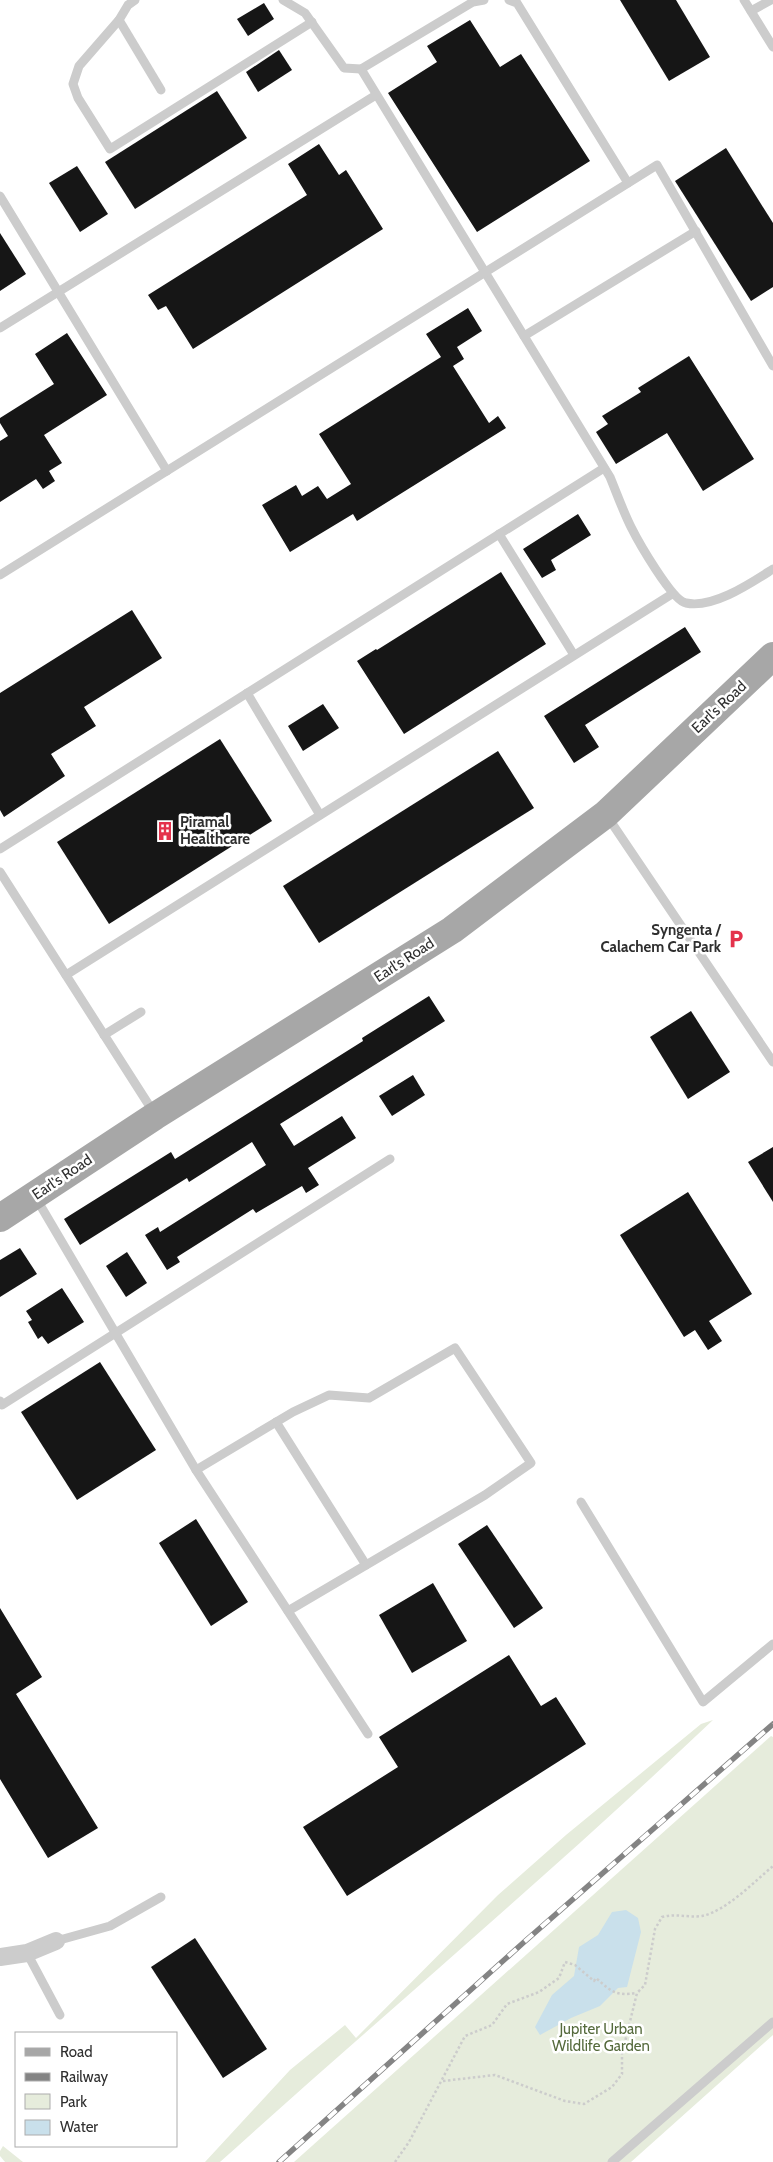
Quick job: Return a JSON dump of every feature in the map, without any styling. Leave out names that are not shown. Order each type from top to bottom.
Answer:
[{"type":"main road","name":"Earl's Road","points":[[0,1218],[155,1116],[452,930],[606,814],[773,656]]},
{"type":"street","points":[[0,1957],[27,1953],[56,1941]]},
{"type":"lane","points":[[135,0],[128,5],[120,20],[79,66],[73,84],[78,98],[110,149],[312,22]]},
{"type":"lane","points":[[282,0],[305,13],[344,68],[361,70],[473,2],[484,0]]},
{"type":"lane","points":[[509,0],[517,3],[628,183]]},
{"type":"lane","points":[[744,0],[773,47]]},
{"type":"lane","points":[[751,11],[771,0]]},
{"type":"lane","points":[[120,20],[161,90]]},
{"type":"lane","points":[[361,70],[604,468],[630,526],[672,594],[684,604],[705,604],[742,588],[773,569]]},
{"type":"lane","points":[[0,328],[376,95]]},
{"type":"lane","points":[[0,575],[657,165],[773,366]]},
{"type":"lane","points":[[0,196],[167,471]]},
{"type":"lane","points":[[524,336],[696,231]]},
{"type":"lane","points":[[0,849],[604,468]]},
{"type":"lane","points":[[499,534],[574,655]]},
{"type":"lane","points":[[66,975],[672,594]]},
{"type":"lane","points":[[248,693],[320,815]]},
{"type":"lane","points":[[606,814],[773,1062]]},
{"type":"lane","points":[[0,872],[155,1116]]},
{"type":"lane","points":[[104,1035],[141,1012]]},
{"type":"lane","points":[[0,1401],[2,1404],[390,1159]]},
{"type":"lane","points":[[35,1196],[196,1470],[368,1734]]},
{"type":"lane","points":[[196,1470],[276,1422],[328,1395],[369,1398],[455,1348],[531,1463],[485,1495],[288,1611]]},
{"type":"lane","points":[[276,1422],[366,1565]]},
{"type":"lane","points":[[581,1502],[703,1702],[773,1644]]},
{"type":"lane","points":[[56,1941],[110,1926],[161,1897]]},
{"type":"lane","points":[[27,1953],[60,2015]]},
{"type":"lane","points":[[612,2162],[773,2022]]},
{"type":"path","points":[[443,2081],[494,2076],[565,2100],[584,2104],[612,2087],[622,2074],[622,2054],[637,1993],[645,1985],[655,1929],[662,1917],[671,1914],[691,1916],[708,1914],[742,1893],[773,1866]]},
{"type":"path","points":[[395,2162],[410,2142],[465,2036],[492,2025],[507,2004],[539,1992],[559,1978],[565,1962],[575,1965],[594,1980],[596,1978],[614,1993],[622,1995],[637,1993]]},
{"type":"green space","points":[[713,1720],[530,1888],[220,2162],[205,2162],[290,2070],[345,2025],[356,2038],[498,1895],[566,1835],[701,1724]]},
{"type":"green space","name":"Jupiter Urban Wildlife Garden","points":[[771,1736],[773,1737],[773,2035],[631,2162],[294,2162]]},
{"type":"green space","points":[[3,2146],[23,2162],[5,2162],[0,2156]]},
{"type":"water","points":[[626,1910],[638,1918],[641,1932],[627,1987],[618,1988],[600,2006],[571,2018],[540,2035],[535,2027],[552,1995],[574,1976],[579,1947],[598,1935],[612,1912]]},
{"type":"building","points":[[620,0],[676,0],[710,57],[669,81]]},
{"type":"building","points":[[264,3],[274,19],[248,36],[237,19]]},
{"type":"building","points":[[470,20],[500,67],[521,54],[590,161],[477,232],[388,93],[437,62],[427,46]]},
{"type":"building","points":[[279,50],[292,70],[258,92],[246,72]]},
{"type":"building","points":[[217,91],[247,138],[135,209],[105,162]]},
{"type":"building","points":[[319,144],[339,175],[346,170],[383,229],[193,349],[166,306],[158,310],[148,295],[307,195],[288,164]]},
{"type":"building","points":[[726,148],[773,223],[773,287],[751,301],[675,181]]},
{"type":"building","points":[[77,166],[108,214],[80,232],[49,183]]},
{"type":"building","points":[[0,233],[26,274],[0,291]]},
{"type":"building","points":[[468,308],[482,331],[457,347],[464,359],[453,366],[489,423],[498,416],[506,428],[357,521],[353,514],[290,552],[262,505],[296,485],[302,496],[318,486],[327,499],[351,484],[319,434],[441,357],[426,334]]},
{"type":"building","points":[[67,333],[107,395],[44,435],[62,463],[49,471],[55,481],[43,489],[36,479],[0,502],[0,441],[8,436],[0,423],[0,418],[54,384],[35,354]]},
{"type":"building","points":[[689,356],[754,459],[703,491],[667,433],[616,464],[596,432],[608,424],[602,416],[641,392],[638,388]]},
{"type":"building","points":[[578,514],[591,535],[551,560],[556,570],[542,578],[523,549]]},
{"type":"building","points":[[501,572],[546,644],[404,734],[357,661]]},
{"type":"building","points":[[132,610],[162,658],[84,707],[96,726],[51,754],[65,776],[4,817],[0,810],[0,693]]},
{"type":"building","points":[[685,627],[701,652],[585,725],[599,747],[574,763],[544,716]]},
{"type":"building","points":[[323,704],[339,728],[303,751],[288,726]]},
{"type":"building","name":"Piramal Healthcare","points":[[220,739],[272,821],[109,924],[57,842]]},
{"type":"building","points":[[498,751],[534,808],[319,943],[283,886]]},
{"type":"building","points":[[429,996],[445,1021],[280,1124],[294,1146],[342,1116],[356,1138],[308,1168],[319,1185],[306,1193],[302,1186],[256,1213],[253,1209],[177,1257],[180,1262],[167,1270],[145,1235],[158,1227],[160,1232],[266,1165],[252,1142],[189,1182],[187,1178],[80,1245],[64,1219],[171,1152],[175,1159],[363,1041],[362,1038]]},
{"type":"building","points":[[691,1011],[730,1072],[688,1099],[650,1037]]},
{"type":"building","points":[[413,1075],[425,1095],[392,1116],[379,1096]]},
{"type":"building","points":[[773,1147],[773,1202],[748,1162]]},
{"type":"building","points":[[688,1192],[752,1294],[709,1321],[722,1341],[708,1350],[695,1330],[684,1337],[620,1235]]},
{"type":"building","points":[[20,1248],[37,1274],[0,1297],[0,1260]]},
{"type":"building","points":[[127,1252],[147,1283],[126,1297],[106,1266]]},
{"type":"building","points":[[62,1288],[84,1322],[48,1344],[42,1336],[38,1339],[28,1322],[32,1320],[26,1311]]},
{"type":"building","points":[[100,1362],[156,1450],[77,1500],[21,1412]]},
{"type":"building","points":[[196,1519],[248,1602],[211,1626],[159,1543]]},
{"type":"building","points":[[487,1525],[543,1608],[514,1628],[458,1544]]},
{"type":"building","points":[[433,1583],[467,1641],[412,1673],[379,1615]]},
{"type":"building","points":[[0,1608],[42,1677],[16,1694],[98,1828],[48,1858],[0,1779]]},
{"type":"building","points":[[509,1655],[541,1706],[556,1697],[586,1744],[347,1896],[303,1827],[398,1767],[379,1737]]},
{"type":"building","points":[[195,1938],[267,2049],[223,2078],[151,1967]]},
{"type":"railway","points":[[279,2162],[523,1943],[773,1724]]},
{"type":"place","name":"Piramal Healthcare","points":[[165,831]]},
{"type":"place","name":"Syngenta / Calachem Car Park","points":[[736,939]]}]
